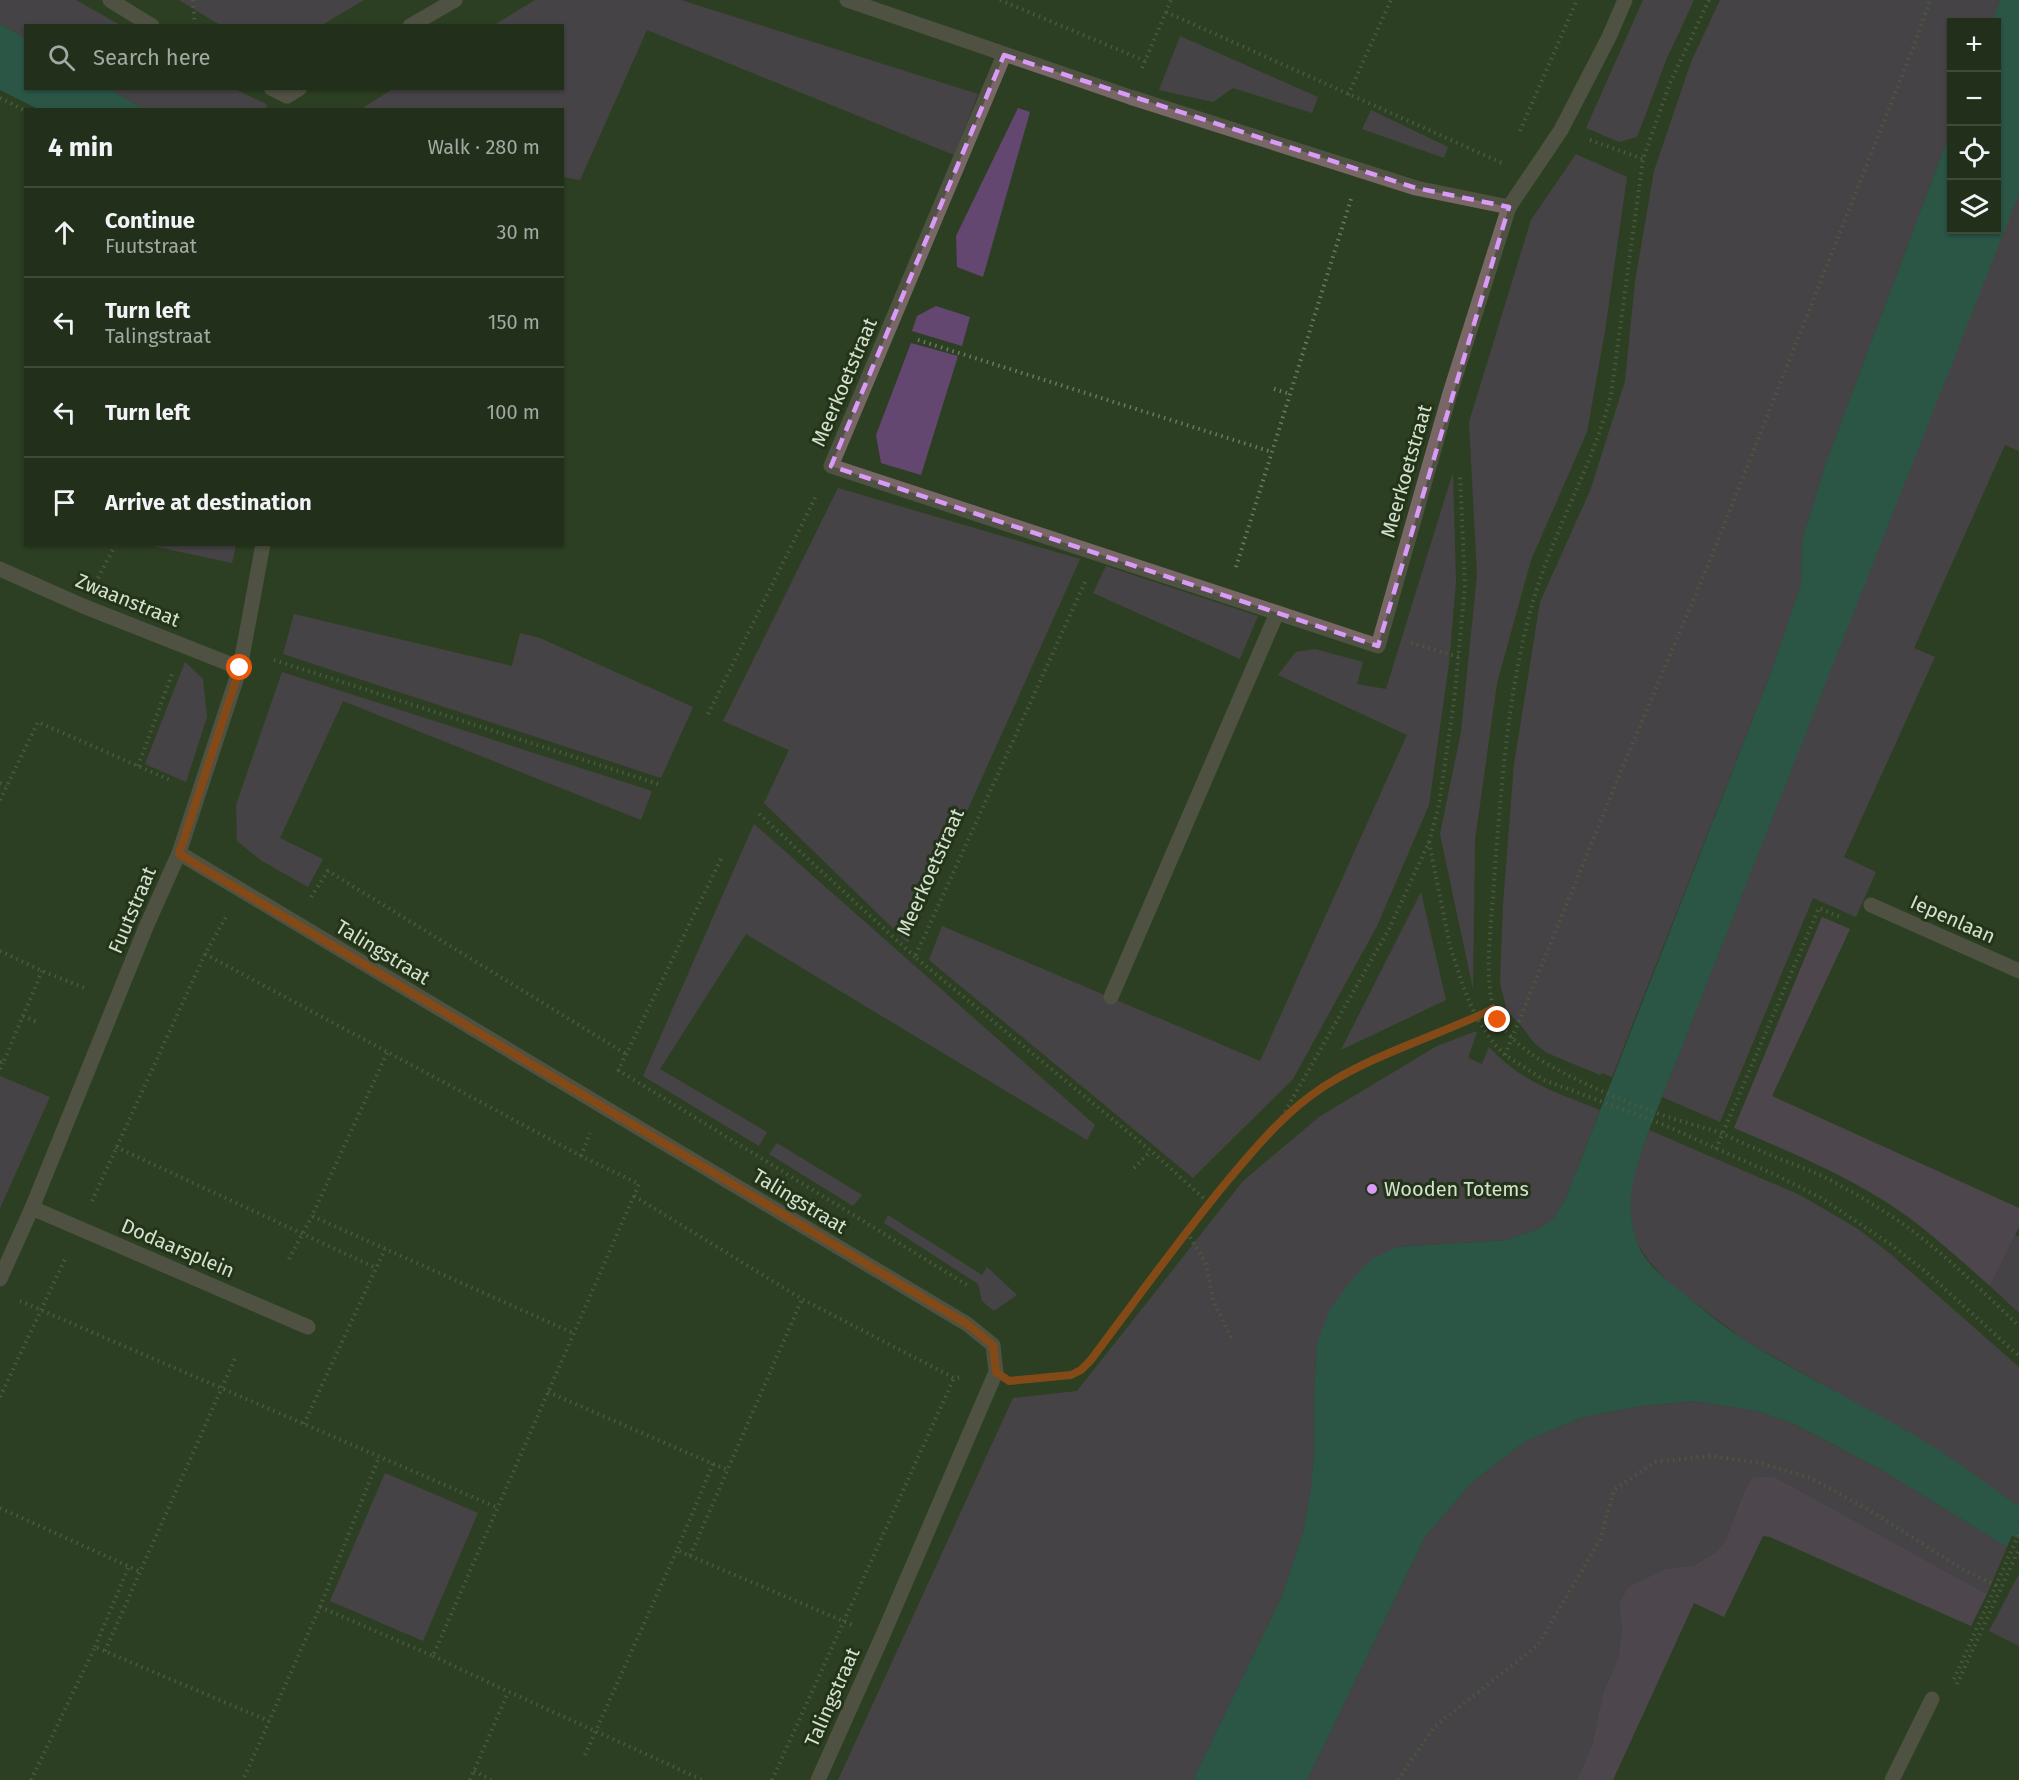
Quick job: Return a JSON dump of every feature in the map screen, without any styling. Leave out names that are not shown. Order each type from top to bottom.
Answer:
[{"type":"street","points":[[110,0],[149,24]]},
{"type":"street","points":[[413,24],[455,0]]},
{"type":"street","points":[[847,0],[1130,97],[1416,188],[1509,207]]},
{"type":"street","name":"Meerkoetstraat","points":[[1004,55],[831,466],[1378,646],[1450,393],[1509,207],[1561,130],[1609,37],[1625,0]]},
{"type":"street","points":[[275,90],[293,98]]},
{"type":"street","name":"Fuutstraat","points":[[0,1279],[32,1208],[116,1001],[179,854],[240,668],[263,546]]},
{"type":"street","name":"Zwaanstraat","points":[[0,569],[83,606],[240,668]]},
{"type":"street","points":[[1111,997],[1277,613]]},
{"type":"street","name":"Talingstraat","points":[[179,854],[967,1324],[993,1345],[996,1372],[818,1780]]},
{"type":"street","name":"Iepenlaan","points":[[1871,905],[2019,971]]},
{"type":"street","name":"Dodaarsplein","points":[[32,1208],[308,1327]]},
{"type":"street","points":[[1892,1780],[1932,1699]]},
{"type":"path","points":[[193,0],[195,24]]},
{"type":"path","points":[[1000,0],[1145,61]]},
{"type":"path","points":[[1130,97],[1171,0]]},
{"type":"path","points":[[1348,95],[1391,0]]},
{"type":"path","points":[[1520,132],[1577,0]]},
{"type":"path","points":[[1709,0],[1670,83],[1643,159],[1611,394],[1603,425],[1588,466],[1547,560],[1534,596],[1517,677],[1507,741],[1491,922],[1490,975],[1493,1009],[1498,1020],[1513,1038],[1532,1054],[1590,1085],[1670,1117],[1724,1134],[1822,1176],[1910,1229],[1949,1261],[2019,1326]]},
{"type":"path","points":[[1505,1055],[1618,776],[1666,668],[1774,403],[1930,0]]},
{"type":"path","points":[[1166,12],[1506,164],[1509,207]]},
{"type":"path","points":[[0,98],[24,110]]},
{"type":"path","points":[[1561,130],[1643,159]]},
{"type":"path","points":[[1227,597],[1360,170]]},
{"type":"path","points":[[889,330],[1272,452]]},
{"type":"path","points":[[1274,389],[1290,394]]},
{"type":"path","points":[[708,714],[831,466]]},
{"type":"path","points":[[996,1372],[1009,1381],[1071,1375],[1081,1370],[1090,1361],[1209,1203],[1280,1120],[1389,929],[1429,842],[1439,805],[1454,701],[1465,587],[1460,471]]},
{"type":"path","points":[[83,606],[115,546]]},
{"type":"path","name":"Meerkoetstraat","points":[[1097,554],[915,957],[1151,1150],[1209,1203]]},
{"type":"path","points":[[1381,634],[1459,657]]},
{"type":"path","points":[[138,766],[183,645]]},
{"type":"path","points":[[244,650],[658,784]]},
{"type":"path","points":[[0,800],[38,722],[199,793]]},
{"type":"path","points":[[0,783],[6,786]]},
{"type":"path","points":[[759,814],[915,957]]},
{"type":"path","points":[[1429,842],[1450,946],[1476,1017],[1494,1044],[1505,1055],[1544,1080],[1662,1124],[1778,1176],[1812,1194],[1881,1238],[1925,1271],[2019,1356]]},
{"type":"path","points":[[581,1156],[600,1107],[721,859]]},
{"type":"path","points":[[302,892],[311,897],[328,871],[626,1054]]},
{"type":"path","points":[[0,1397],[80,1229],[205,954],[242,891]]},
{"type":"path","points":[[1716,1149],[1819,908],[1862,927],[1871,905]]},
{"type":"path","points":[[0,951],[116,1001]]},
{"type":"path","points":[[205,954],[581,1156],[639,1184],[433,1656]]},
{"type":"path","points":[[0,1069],[1,1062],[42,971]]},
{"type":"path","points":[[1280,1120],[1321,1088],[1377,1056],[1493,1009]]},
{"type":"path","points":[[23,1016],[37,1022]]},
{"type":"path","points":[[289,1259],[304,1234],[387,1053]]},
{"type":"path","points":[[618,1070],[967,1285],[967,1324]]},
{"type":"path","points":[[116,1147],[376,1268]]},
{"type":"path","points":[[1134,1168],[1151,1150]]},
{"type":"path","points":[[634,1196],[802,1299],[954,1378],[772,1780]]},
{"type":"path","points":[[312,1216],[573,1334]]},
{"type":"path","points":[[1187,1232],[1206,1264],[1213,1300],[1233,1341]]},
{"type":"path","points":[[304,1424],[385,1249]]},
{"type":"path","points":[[690,1556],[802,1299]]},
{"type":"path","points":[[40,1310],[498,1508]]},
{"type":"path","points":[[105,1651],[236,1356]]},
{"type":"path","points":[[548,1392],[728,1470]]},
{"type":"path","points":[[245,1779],[320,1607],[379,1456]]},
{"type":"path","points":[[1398,1780],[1434,1727],[1538,1645],[1599,1540],[1614,1490],[1655,1462],[1712,1456],[1761,1462],[1810,1478],[1875,1513],[1962,1569],[1997,1586]]},
{"type":"path","points":[[585,1755],[713,1464]]},
{"type":"path","points":[[0,1508],[141,1572]]},
{"type":"path","points":[[1932,1699],[1949,1688],[2019,1534]]},
{"type":"path","points":[[1932,1699],[1947,1705],[2019,1549]]},
{"type":"path","points":[[677,1550],[882,1637]]},
{"type":"path","points":[[31,1780],[95,1647],[129,1566]]},
{"type":"path","points":[[320,1607],[433,1656],[508,1693],[596,1730],[702,1780]]},
{"type":"path","points":[[95,1647],[269,1721]]},
{"type":"path","points":[[470,1780],[508,1693]]},
{"type":"path","points":[[474,1772],[491,1780]]},
{"type":"highlighted area","points":[[1004,55],[1416,188],[1509,207],[1378,646],[831,466]]},
{"type":"shaded area","points":[[0,0],[76,0],[118,24],[24,24],[24,37],[0,24]]},
{"type":"shaded area","points":[[179,0],[364,0],[323,24],[218,24]]},
{"type":"shaded area","points":[[535,0],[681,0],[978,94],[954,155],[647,30],[580,180],[564,177],[564,108],[364,108],[391,90],[564,90],[564,24],[496,24]]},
{"type":"shaded area","points":[[1643,0],[1694,0],[1667,58],[1637,137],[1619,142],[1586,128]]},
{"type":"shaded area","points":[[1720,0],[2000,0],[1993,18],[1947,18],[1947,141],[1827,460],[1802,540],[1801,585],[1773,667],[1612,1077],[1602,1073],[1600,1075],[1547,1053],[1534,1043],[1507,1011],[1500,983],[1503,905],[1514,764],[1540,602],[1590,491],[1625,381],[1635,282],[1654,171],[1691,62]]},
{"type":"shaded area","points":[[1180,36],[1318,97],[1312,113],[1233,88],[1213,102],[1159,90]]},
{"type":"shaded area","points":[[111,90],[237,90],[266,104],[268,108],[141,108]]},
{"type":"shaded area","points":[[1018,108],[1030,112],[983,277],[957,267],[956,236]]},
{"type":"shaded area","points":[[1371,110],[1448,147],[1444,158],[1362,129]]},
{"type":"shaded area","points":[[1576,154],[1627,177],[1605,331],[1587,432],[1531,560],[1497,683],[1475,840],[1473,989],[1440,834],[1461,732],[1477,575],[1469,422],[1531,220]]},
{"type":"shaded area","points":[[2019,192],[2019,451],[2005,445],[1914,648],[1935,657],[1844,857],[1876,872],[1856,917],[1813,898],[1720,1122],[1662,1097]]},
{"type":"shaded area","points":[[936,306],[970,317],[962,346],[912,331],[917,316]]},
{"type":"shaded area","points":[[911,343],[958,356],[921,475],[881,463],[876,435]]},
{"type":"shaded area","points":[[1453,472],[1456,582],[1449,663],[1429,805],[1377,926],[1293,1079],[1193,1178],[929,960],[942,926],[1260,1061],[1407,735],[1278,675],[1296,652],[1315,649],[1363,662],[1357,684],[1386,689]]},
{"type":"shaded area","points":[[838,488],[1080,559],[908,943],[764,803],[789,750],[723,721]]},
{"type":"shaded area","points":[[153,546],[236,546],[232,563]]},
{"type":"shaded area","points":[[1106,566],[1258,616],[1240,659],[1093,593]]},
{"type":"shaded area","points":[[294,614],[512,666],[520,633],[540,638],[693,707],[661,778],[283,654]]},
{"type":"shaded area","points":[[185,662],[203,679],[207,717],[186,782],[145,764]]},
{"type":"shaded area","points":[[282,672],[652,791],[641,820],[343,701],[280,838],[323,859],[308,887],[262,861],[237,841],[236,805]]},
{"type":"shaded area","points":[[754,824],[1095,1125],[1087,1140],[746,934],[660,1069],[767,1132],[759,1146],[643,1076]]},
{"type":"shaded area","points":[[1421,892],[1446,1000],[1341,1050]]},
{"type":"shaded area","points":[[1822,917],[1850,929],[1772,1096],[2019,1208],[2019,1227],[1990,1286],[1929,1233],[1872,1193],[1794,1154],[1734,1128]]},
{"type":"shaded area","points":[[1477,1032],[1468,1058],[1482,1064],[1489,1047],[1514,1070],[1527,1078],[1554,1092],[1600,1110],[1566,1198],[1554,1218],[1541,1228],[1507,1240],[1397,1247],[1317,1343],[1314,1452],[1311,1489],[1303,1532],[1283,1594],[1193,1780],[838,1780],[1013,1398],[1077,1391],[1243,1181],[1319,1117],[1437,1046]]},
{"type":"shaded area","points":[[0,1076],[50,1097],[0,1208]]},
{"type":"shaded area","points":[[1649,1130],[1800,1195],[1858,1229],[1888,1252],[2019,1367],[2019,1506],[1930,1445],[1744,1340],[1669,1283],[1648,1260],[1636,1242],[1630,1216],[1633,1176]]},
{"type":"shaded area","points":[[777,1143],[862,1195],[853,1206],[769,1154]]},
{"type":"shaded area","points":[[888,1215],[982,1275],[987,1267],[1017,1295],[994,1311],[982,1301],[978,1284],[884,1223]]},
{"type":"shaded area","points":[[2015,1235],[2019,1237],[2019,1313],[1990,1286]]},
{"type":"shaded area","points":[[1695,1401],[1757,1411],[1792,1423],[1880,1469],[2007,1547],[1987,1594],[1773,1476],[1755,1477],[1745,1489],[1725,1542],[1714,1553],[1695,1565],[1665,1569],[1628,1587],[1619,1604],[1622,1629],[1618,1659],[1603,1693],[1593,1742],[1577,1780],[1307,1780],[1425,1537],[1471,1483],[1526,1441],[1583,1417],[1641,1406]]},
{"type":"shaded area","points":[[385,1473],[478,1513],[423,1641],[330,1601]]},
{"type":"shaded area","points":[[1773,1476],[1987,1594],[1971,1626],[1770,1537],[1763,1536],[1724,1617],[1694,1603],[1613,1780],[1577,1780],[1593,1742],[1603,1693],[1618,1659],[1622,1629],[1619,1604],[1628,1587],[1665,1569],[1695,1565],[1714,1553],[1725,1542],[1745,1489],[1754,1477]]},
{"type":"shaded area","points":[[2019,1574],[2019,1646],[1989,1631]]},
{"type":"water","points":[[2000,0],[2019,0],[2019,194],[1649,1130],[1633,1184],[1631,1212],[1636,1240],[1644,1256],[1670,1283],[1722,1324],[1768,1354],[1929,1444],[2019,1506],[2019,1520],[2007,1547],[1880,1469],[1792,1423],[1757,1411],[1695,1401],[1641,1406],[1583,1417],[1526,1441],[1471,1483],[1425,1537],[1307,1780],[1193,1780],[1283,1594],[1303,1532],[1311,1489],[1314,1452],[1317,1343],[1330,1309],[1349,1283],[1372,1259],[1397,1247],[1507,1240],[1541,1228],[1554,1218],[1566,1198],[1773,667],[1801,585],[1802,540],[1827,460],[1947,141],[1947,234],[2001,234],[2001,18],[1993,18]]},
{"type":"water","points":[[0,24],[24,37],[24,90],[111,90],[141,108],[36,108],[0,90]]},
{"type":"waterway","points":[[2000,1519],[2019,1531]]},
{"type":"place","name":"Wooden Totems","points":[[1372,1189]]},
{"type":"route","points":[[240,668],[179,854],[967,1324],[993,1345],[996,1372],[1009,1381],[1071,1375],[1081,1370],[1209,1203],[1250,1154],[1280,1120],[1321,1088],[1377,1056],[1431,1037],[1493,1009],[1498,1020]]}]
